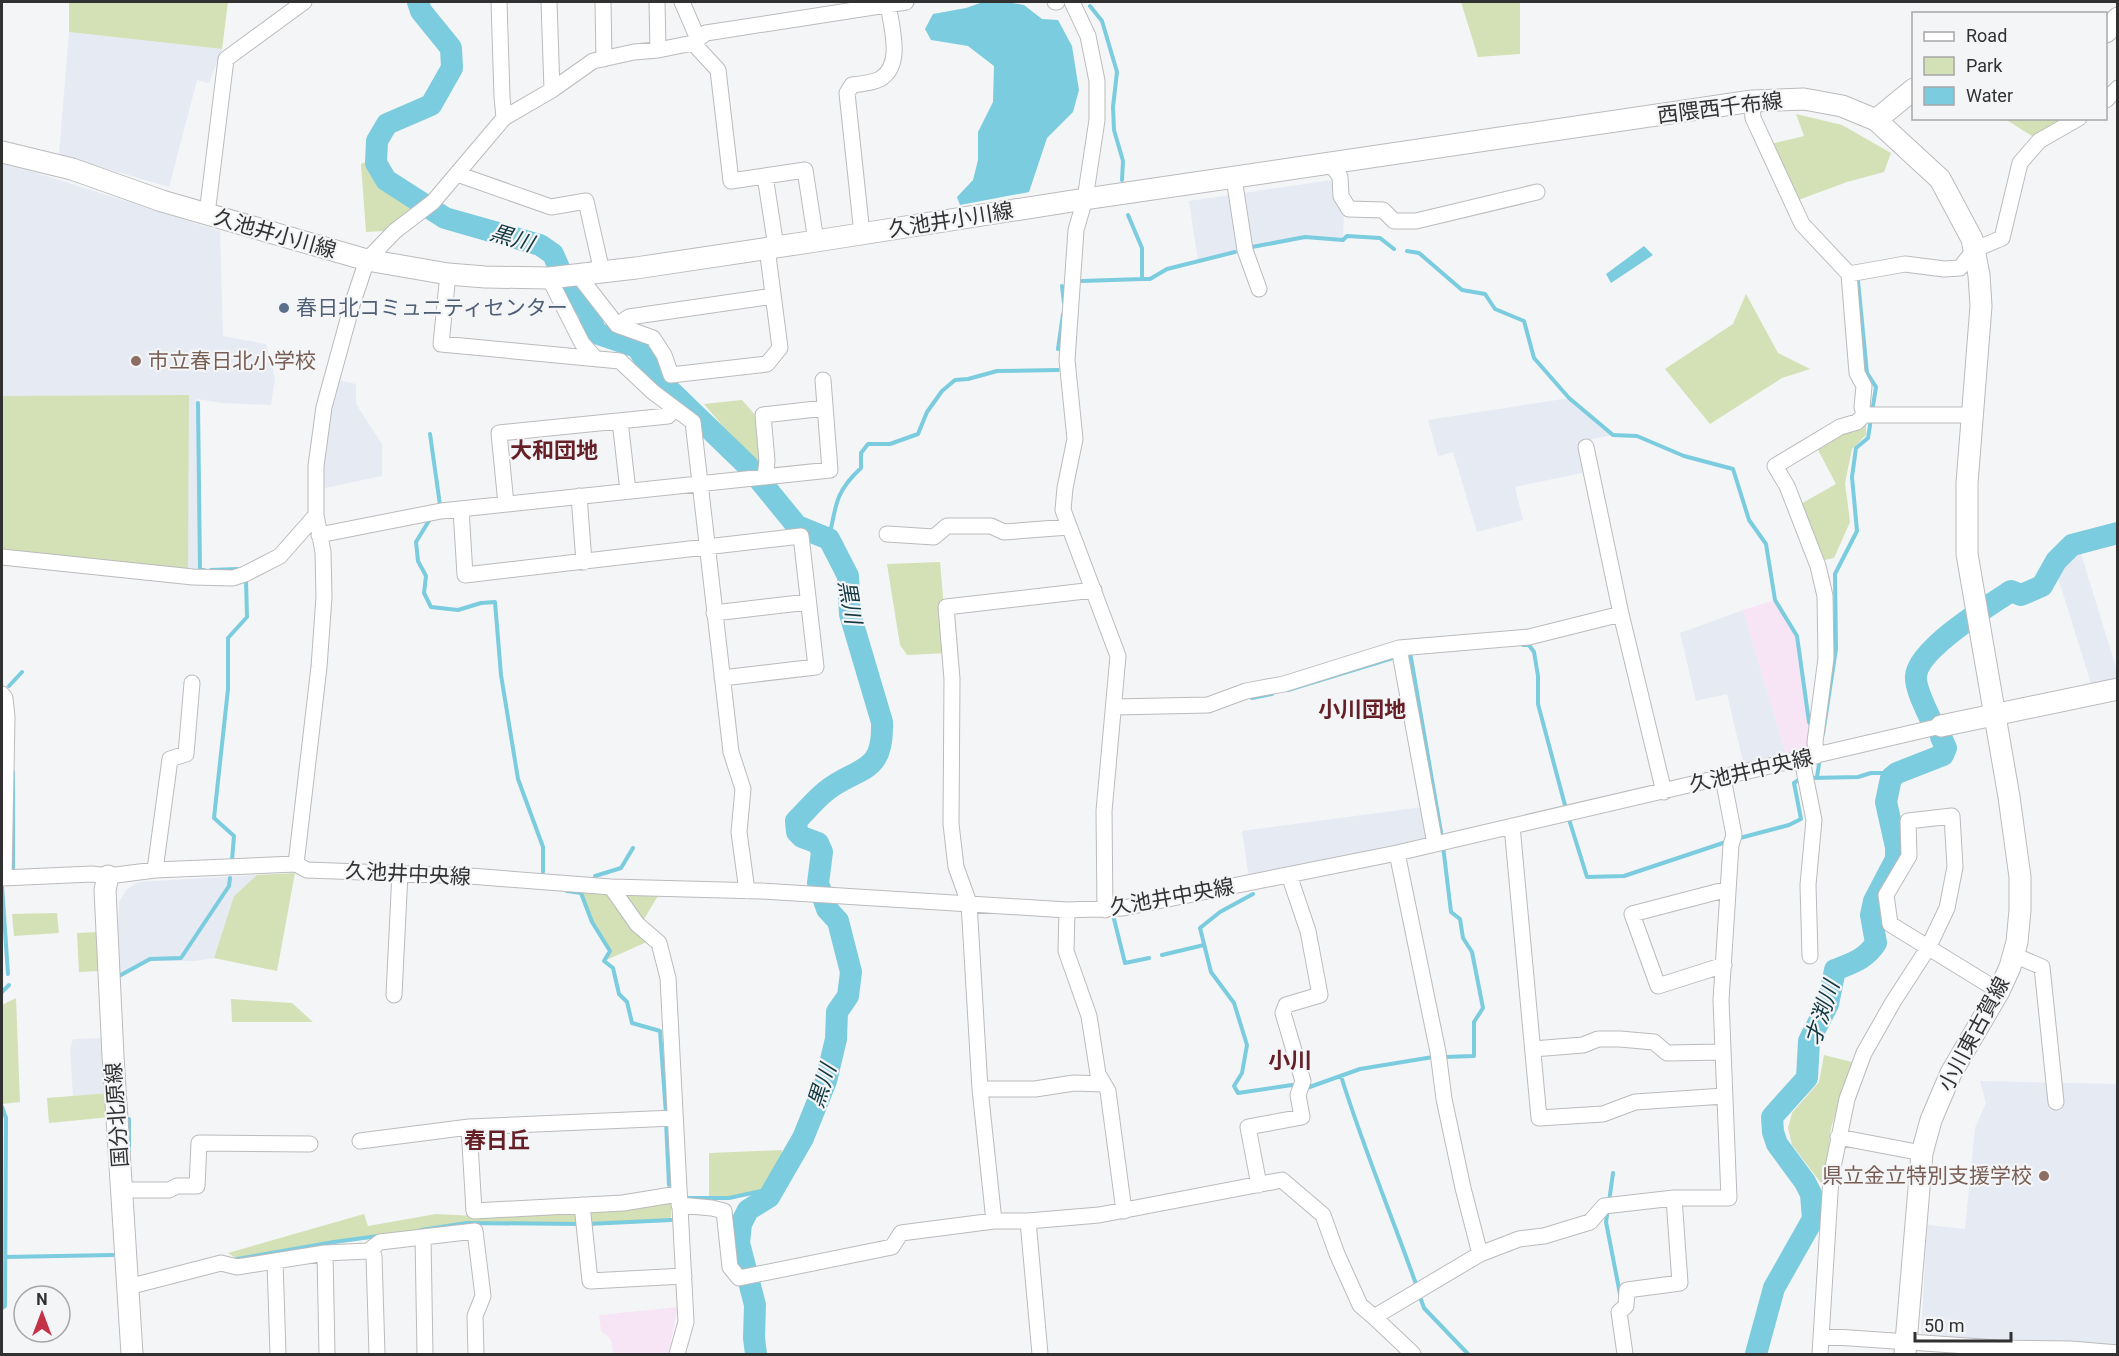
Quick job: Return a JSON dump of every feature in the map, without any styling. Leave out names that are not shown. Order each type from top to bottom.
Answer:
[{"type":"street","points":[[207,214],[226,59],[304,2]]},
{"type":"street","points":[[499,2],[504,118]]},
{"type":"street","points":[[549,2],[552,90]]},
{"type":"street","points":[[603,2],[604,58]]},
{"type":"street","points":[[657,2],[658,50]]},
{"type":"street","points":[[682,2],[696,41],[718,70],[730,182],[805,170],[816,241]]},
{"type":"street","points":[[296,864],[321,646],[324,597],[323,552],[316,515],[316,466],[324,407],[367,260],[395,231],[428,206],[504,118],[552,90],[593,61],[696,41],[706,33],[906,2]]},
{"type":"street","points":[[1072,2],[1088,36],[1096,81],[1097,120],[1086,199],[1076,230],[1066,360],[1075,439],[1063,510],[1118,656],[1104,811],[1105,909]]},
{"type":"street","points":[[862,234],[846,93],[852,85],[879,79],[892,66],[894,57],[888,4]]},
{"type":"street","points":[[2107,31],[2118,18]]},
{"type":"street","points":[[2107,99],[2118,88]]},
{"type":"street","points":[[1876,120],[1912,91]]},
{"type":"street","name":"西隈西千布線","points":[[1331,164],[1752,101],[1804,99],[1842,106],[1876,120],[1940,179],[1972,239],[1981,306],[1967,483],[1967,554],[1978,626]]},
{"type":"street","points":[[1752,101],[1753,118],[1802,224],[1849,274],[1857,373],[1864,386],[1862,407],[1869,414]]},
{"type":"street","points":[[1849,274],[1905,264],[1944,269],[1960,268],[1974,250],[2002,238],[2020,163],[2039,141],[2076,120]]},
{"type":"street","name":"久池井小川線","points":[[2,152],[72,169],[162,201],[367,260],[448,274],[484,277],[564,276],[602,272],[1331,164]]},
{"type":"street","points":[[1331,164],[1340,177],[1341,196],[1349,209],[1383,210],[1394,220],[1416,220],[1537,192]]},
{"type":"street","points":[[457,174],[551,207],[586,201],[602,272]]},
{"type":"street","points":[[564,276],[617,325],[652,338],[664,355],[671,375],[766,364],[780,348],[773,296],[772,248],[765,176]]},
{"type":"street","points":[[1234,178],[1245,250],[1259,289]]},
{"type":"street","points":[[448,274],[441,344],[620,362],[693,422],[730,752],[743,789],[739,832],[747,891]]},
{"type":"street","points":[[564,276],[582,343],[596,359]]},
{"type":"street","points":[[617,325],[629,317],[773,296]]},
{"type":"street","points":[[319,535],[441,511],[628,490],[699,485],[768,474],[830,470],[824,380]]},
{"type":"street","points":[[768,474],[763,416],[825,408]]},
{"type":"street","points":[[506,504],[499,433],[668,416],[675,409]]},
{"type":"street","points":[[1810,956],[1808,885],[1814,820],[1807,769],[1815,742],[1826,658],[1825,596],[1818,566],[1787,486],[1775,466],[1840,427],[1857,422],[1869,414],[1973,415]]},
{"type":"street","points":[[620,421],[628,490]]},
{"type":"street","points":[[1586,447],[1621,614],[1664,792]]},
{"type":"street","points":[[579,496],[584,561]]},
{"type":"street","points":[[461,509],[465,575],[801,536],[816,667],[722,678]]},
{"type":"street","points":[[2,557],[193,577],[233,578],[280,556],[316,515]]},
{"type":"street","points":[[887,534],[934,537],[947,526],[991,526],[1004,532],[1069,527]]},
{"type":"street","points":[[994,1221],[980,1089],[969,903],[956,867],[951,824],[952,680],[946,607],[1094,590]]},
{"type":"street","points":[[714,613],[808,602]]},
{"type":"street","points":[[1115,707],[1208,705],[1246,691],[1284,684],[1400,654],[1529,637],[1621,614]]},
{"type":"street","name":"小川東古賀線","points":[[1906,1348],[1922,1153],[1930,1120],[1951,1073],[1999,991],[2014,955],[2020,910],[2020,877],[2009,797],[1978,626]]},
{"type":"street","points":[[1400,654],[1440,843]]},
{"type":"street","points":[[155,870],[170,759],[186,754],[192,683]]},
{"type":"street","name":"久池井中央線","points":[[3,878],[92,874],[108,876],[155,870],[296,864],[307,870],[470,876],[611,887],[747,891],[1066,909],[1105,909],[1144,905],[1397,853],[1723,778],[1807,769],[1935,728],[2118,690]]},
{"type":"street","points":[[2,694],[5,698],[7,717],[3,878]]},
{"type":"street","points":[[1374,1317],[1480,1254],[1519,1239],[1544,1236],[1590,1222],[1608,1205],[1674,1198],[1729,1198],[1721,1000],[1733,840],[1723,778]]},
{"type":"street","points":[[1820,1354],[1832,1177],[1847,1099],[1864,1053],[1928,948],[1947,908],[1955,867],[1952,816],[1908,821],[1909,856],[1886,895],[1890,924],[1928,948],[1999,991]]},
{"type":"street","points":[[1512,826],[1539,1118],[1603,1114],[1635,1102],[1724,1096]]},
{"type":"street","points":[[1397,853],[1438,1056],[1444,1099],[1480,1254]]},
{"type":"street","points":[[394,995],[400,873]]},
{"type":"street","points":[[1259,1185],[1248,1126],[1302,1117],[1300,1088],[1283,1013],[1286,1005],[1320,995],[1308,931],[1289,875]]},
{"type":"street","name":"国分北原線","points":[[108,876],[105,890],[106,911],[132,1354]]},
{"type":"street","points":[[611,887],[637,924],[659,943],[668,978],[686,1322],[677,1354]]},
{"type":"street","points":[[1724,965],[1658,986],[1632,914],[1728,889]]},
{"type":"street","points":[[1066,909],[1066,951],[1089,1016],[1098,1074],[1108,1091],[1124,1210]]},
{"type":"street","points":[[2014,955],[2042,967],[2056,1102]]},
{"type":"street","points":[[1533,1049],[1583,1045],[1598,1039],[1609,1039],[1654,1042],[1667,1053],[1723,1052]]},
{"type":"street","points":[[980,1089],[1035,1089],[1074,1083],[1104,1084]]},
{"type":"street","points":[[360,1141],[469,1127],[674,1118]]},
{"type":"street","points":[[469,1127],[474,1211],[679,1199],[724,1211],[730,1267],[747,1276],[892,1247],[901,1233],[994,1221],[1028,1221],[1099,1215],[1282,1180],[1323,1215],[1337,1254],[1360,1305],[1413,1354]]},
{"type":"street","points":[[1838,1137],[1922,1153]]},
{"type":"street","points":[[121,1190],[169,1190],[177,1186],[197,1186],[199,1143],[310,1144]]},
{"type":"street","points":[[1626,1354],[1622,1309],[1627,1290],[1680,1283],[1674,1198]]},
{"type":"street","points":[[582,1205],[590,1281],[684,1276]]},
{"type":"street","points":[[1028,1221],[1040,1354]]},
{"type":"street","points":[[128,1287],[221,1263],[237,1267],[325,1253],[368,1251],[380,1242],[475,1231],[483,1296],[475,1316],[476,1354]]},
{"type":"street","points":[[423,1237],[425,1354]]},
{"type":"street","points":[[368,1251],[374,1256],[377,1354]]},
{"type":"street","points":[[325,1253],[327,1354]]},
{"type":"street","points":[[274,1261],[278,1354]]},
{"type":"street","points":[[1821,1336],[1906,1348],[1996,1351],[2071,1349],[2118,1353]]},
{"type":"shaded area","points":[[69,32],[222,49],[209,83],[197,80],[169,187],[59,155]]},
{"type":"shaded area","name":"市立春日北小学校","points":[[2,162],[220,231],[223,336],[266,344],[275,378],[271,405],[222,403],[197,399],[199,572],[2,553]]},
{"type":"shaded area","points":[[1332,180],[1337,199],[1344,206],[1343,240],[1305,237],[1252,247],[1198,261],[1189,201]]},
{"type":"shaded area","points":[[337,380],[356,384],[356,404],[382,444],[382,476],[320,489],[327,424]]},
{"type":"shaded area","points":[[1569,398],[1613,435],[1592,439],[1596,470],[1515,487],[1523,520],[1477,532],[1453,452],[1438,456],[1428,420]]},
{"type":"shaded area","points":[[2079,547],[2117,671],[2117,681],[2092,687],[2055,568],[2072,549]]},
{"type":"shaded area","points":[[1775,600],[1797,636],[1809,722],[1809,753],[1787,758],[1743,610]]},
{"type":"shaded area","points":[[1743,610],[1787,758],[1744,766],[1727,694],[1696,701],[1680,633]]},
{"type":"shaded area","points":[[1423,807],[1429,837],[1249,878],[1242,831]]},
{"type":"shaded area","points":[[257,875],[234,896],[214,958],[195,961],[151,961],[116,979],[119,902],[126,890],[138,882]]},
{"type":"shaded area","points":[[105,1038],[109,1093],[73,1096],[70,1050],[73,1039]]},
{"type":"shaded area","name":"県立金立特別支援学校","points":[[1980,1081],[2117,1084],[2117,1347],[1921,1337],[1927,1225],[1965,1229],[1975,1128],[1986,1103]]},
{"type":"shaded area","points":[[678,1307],[668,1354],[614,1354],[610,1338],[601,1331],[599,1315]]},
{"type":"green space","points":[[69,2],[228,2],[222,49],[69,32]]},
{"type":"green space","points":[[1461,2],[1520,2],[1520,54],[1478,57]]},
{"type":"green space","points":[[1796,114],[1842,125],[1891,153],[1884,172],[1847,182],[1793,202],[1767,145],[1804,136]]},
{"type":"green space","points":[[2007,120],[2067,120],[2035,138]]},
{"type":"green space","points":[[371,160],[379,185],[417,210],[384,231],[366,232],[361,164]]},
{"type":"green space","points":[[1746,294],[1778,353],[1810,369],[1782,378],[1710,424],[1665,369],[1733,324]]},
{"type":"green space","points":[[189,395],[188,570],[2,553],[2,396]]},
{"type":"green space","points":[[742,400],[757,417],[760,462],[749,457],[704,404]]},
{"type":"green space","points":[[1866,419],[1866,435],[1852,449],[1845,483],[1850,522],[1834,558],[1820,561],[1799,505],[1836,484],[1816,446]]},
{"type":"green space","points":[[940,562],[948,653],[907,655],[900,645],[887,564]]},
{"type":"green space","points":[[295,873],[277,971],[214,958],[234,896],[257,875]]},
{"type":"green space","points":[[581,893],[659,894],[637,931],[649,941],[604,961],[610,951],[592,922]]},
{"type":"green space","points":[[57,913],[59,933],[14,936],[12,914]]},
{"type":"green space","points":[[98,932],[100,971],[79,972],[77,933]]},
{"type":"green space","points":[[16,998],[20,1102],[2,1104],[2,1005]]},
{"type":"green space","points":[[231,999],[292,1003],[313,1022],[232,1022]]},
{"type":"green space","points":[[1824,1055],[1852,1062],[1831,1128],[1824,1187],[1792,1145],[1788,1128],[1792,1113],[1819,1082]]},
{"type":"green space","points":[[109,1093],[111,1117],[49,1123],[47,1098]]},
{"type":"green space","points":[[782,1150],[781,1165],[761,1191],[729,1198],[709,1198],[709,1153]]},
{"type":"green space","points":[[671,1202],[671,1220],[531,1225],[467,1223],[237,1259],[228,1253],[364,1214],[368,1226],[436,1214],[475,1216]]},
{"type":"water","points":[[983,2],[1024,5],[1042,19],[1058,20],[1072,46],[1079,90],[1073,112],[1047,138],[1029,192],[960,205],[957,197],[973,180],[978,160],[978,132],[993,102],[994,66],[968,46],[931,40],[925,29],[933,14],[966,8]]},
{"type":"water","points":[[1644,246],[1653,255],[1611,283],[1606,274]]},
{"type":"waterway","name":"黒川","points":[[418,2],[421,11],[451,48],[452,68],[431,105],[387,124],[377,141],[376,163],[386,180],[445,218],[540,245],[553,254],[568,289],[587,309],[596,333],[637,347],[655,376],[748,466],[797,526],[829,539],[848,576],[850,614],[882,722],[881,739],[873,761],[826,791],[796,821],[797,832],[802,837],[818,843],[822,852],[818,883],[827,909],[838,921],[851,972],[848,996],[837,1012],[836,1039],[826,1081],[803,1138],[769,1197],[748,1210],[741,1224],[739,1243],[755,1305],[756,1354]]},
{"type":"waterway","points":[[1090,6],[1102,21],[1117,72],[1113,107],[1114,130],[1123,161],[1122,180]]},
{"type":"waterway","points":[[1082,281],[1142,279],[1142,248],[1128,215]]},
{"type":"waterway","points":[[1252,247],[1305,237],[1343,240],[1347,236],[1380,238],[1394,249]]},
{"type":"waterway","points":[[1407,251],[1419,253],[1462,290],[1485,294],[1495,309],[1524,321],[1534,358],[1569,398],[1613,435],[1637,436],[1684,456],[1733,469],[1749,520],[1766,544],[1775,600],[1797,636],[1809,722],[1812,726]]},
{"type":"waterway","points":[[1142,279],[1150,279],[1167,269],[1235,252]]},
{"type":"waterway","points":[[1858,281],[1867,373],[1876,387],[1872,412]]},
{"type":"waterway","points":[[1062,286],[1064,303]]},
{"type":"waterway","points":[[1058,349],[1063,314]]},
{"type":"waterway","points":[[829,539],[841,492],[861,468],[861,453],[868,444],[890,444],[918,434],[927,412],[942,391],[955,380],[997,371],[1058,370]]},
{"type":"waterway","points":[[198,403],[200,570],[204,570]]},
{"type":"waterway","points":[[1823,734],[1836,649],[1835,574],[1857,531],[1852,477],[1856,448],[1868,438],[1871,419]]},
{"type":"waterway","points":[[430,434],[440,505],[438,507]]},
{"type":"waterway","points":[[430,519],[416,542],[418,561],[426,576],[424,593],[431,607],[458,610],[481,603],[495,602],[501,675],[518,779],[543,847],[543,872]]},
{"type":"waterway","name":"才渕川","points":[[1931,720],[1916,681],[1920,665],[1928,653],[1956,629],[2011,591],[2021,595],[2042,586],[2056,561],[2072,545],[2118,533]]},
{"type":"waterway","points":[[211,570],[237,569]]},
{"type":"waterway","points":[[232,860],[234,836],[214,818],[228,689],[228,638],[247,617],[246,580]]},
{"type":"waterway","points":[[1523,645],[1529,645],[1534,652],[1538,676],[1538,704],[1566,809]]},
{"type":"waterway","points":[[1409,653],[1442,838]]},
{"type":"waterway","points":[[1288,690],[1396,657]]},
{"type":"waterway","points":[[9,686],[22,672]]},
{"type":"waterway","points":[[1252,698],[1272,694]]},
{"type":"waterway","name":"才渕川","points":[[1756,1354],[1774,1288],[1813,1219],[1811,1194],[1777,1144],[1772,1117],[1807,1078],[1809,1041],[1828,1004],[1835,970],[1863,957],[1876,943],[1871,915],[1874,901],[1896,859],[1896,847],[1886,802],[1891,778],[1897,773],[1943,755],[1946,748],[1941,737]]},
{"type":"waterway","points":[[1817,777],[1819,764]]},
{"type":"waterway","points":[[13,772],[13,868]]},
{"type":"waterway","points":[[1811,778],[1858,777],[1871,773],[1887,773],[1891,778]]},
{"type":"waterway","points":[[1736,839],[1789,825],[1801,819],[1794,783],[1800,779]]},
{"type":"waterway","points":[[1568,816],[1587,877],[1624,876],[1729,841]]},
{"type":"waterway","points":[[1443,846],[1451,912],[1460,919],[1463,938],[1472,952],[1483,1008],[1474,1022],[1474,1056],[1444,1057]]},
{"type":"waterway","points":[[595,876],[621,868],[633,848]]},
{"type":"waterway","points":[[119,976],[150,959],[181,958],[229,886],[230,878]]},
{"type":"waterway","points":[[2,886],[8,974]]},
{"type":"waterway","points":[[567,891],[581,893],[592,922],[610,951],[604,961],[613,968],[619,994],[627,1002],[632,1023],[660,1031],[666,1114]]},
{"type":"waterway","points":[[1253,894],[1220,912],[1200,928],[1211,972],[1234,1003],[1247,1045],[1242,1073],[1234,1086],[1238,1093],[1292,1085],[1297,1087]]},
{"type":"waterway","points":[[1114,919],[1125,963],[1149,958]]},
{"type":"waterway","points":[[1162,955],[1204,945]]},
{"type":"waterway","points":[[2,992],[9,985]]},
{"type":"waterway","points":[[1304,1089],[1360,1069],[1433,1057]]},
{"type":"waterway","points":[[1341,1076],[1417,1287]]},
{"type":"waterway","points":[[2,1107],[6,1118],[5,1306],[2,1308]]},
{"type":"waterway","points":[[129,1119],[129,1151]]},
{"type":"waterway","points":[[666,1121],[669,1185]]},
{"type":"waterway","points":[[1609,1202],[1613,1173]]},
{"type":"waterway","points":[[689,1198],[729,1198],[761,1191],[769,1197]]},
{"type":"waterway","points":[[1608,1209],[1606,1222],[1620,1294]]},
{"type":"waterway","points":[[588,1224],[671,1220]]},
{"type":"waterway","points":[[421,1230],[467,1223],[581,1224]]},
{"type":"waterway","points":[[237,1259],[378,1236]]},
{"type":"waterway","points":[[5,1257],[113,1255]]},
{"type":"waterway","points":[[1419,1294],[1424,1308],[1468,1354]]},
{"type":"place","name":"春日北コミュニティセンター","points":[[284,308]]},
{"type":"place","name":"市立春日北小学校","points":[[136,361]]},
{"type":"place","name":"県立金立特別支援学校","points":[[2044,1176]]},
{"type":"district","name":"大和団地","points":[[554,450]]},
{"type":"district","name":"小川団地","points":[[1362,709]]},
{"type":"district","name":"小川","points":[[1290,1060]]},
{"type":"district","name":"春日丘","points":[[497,1140]]}]
